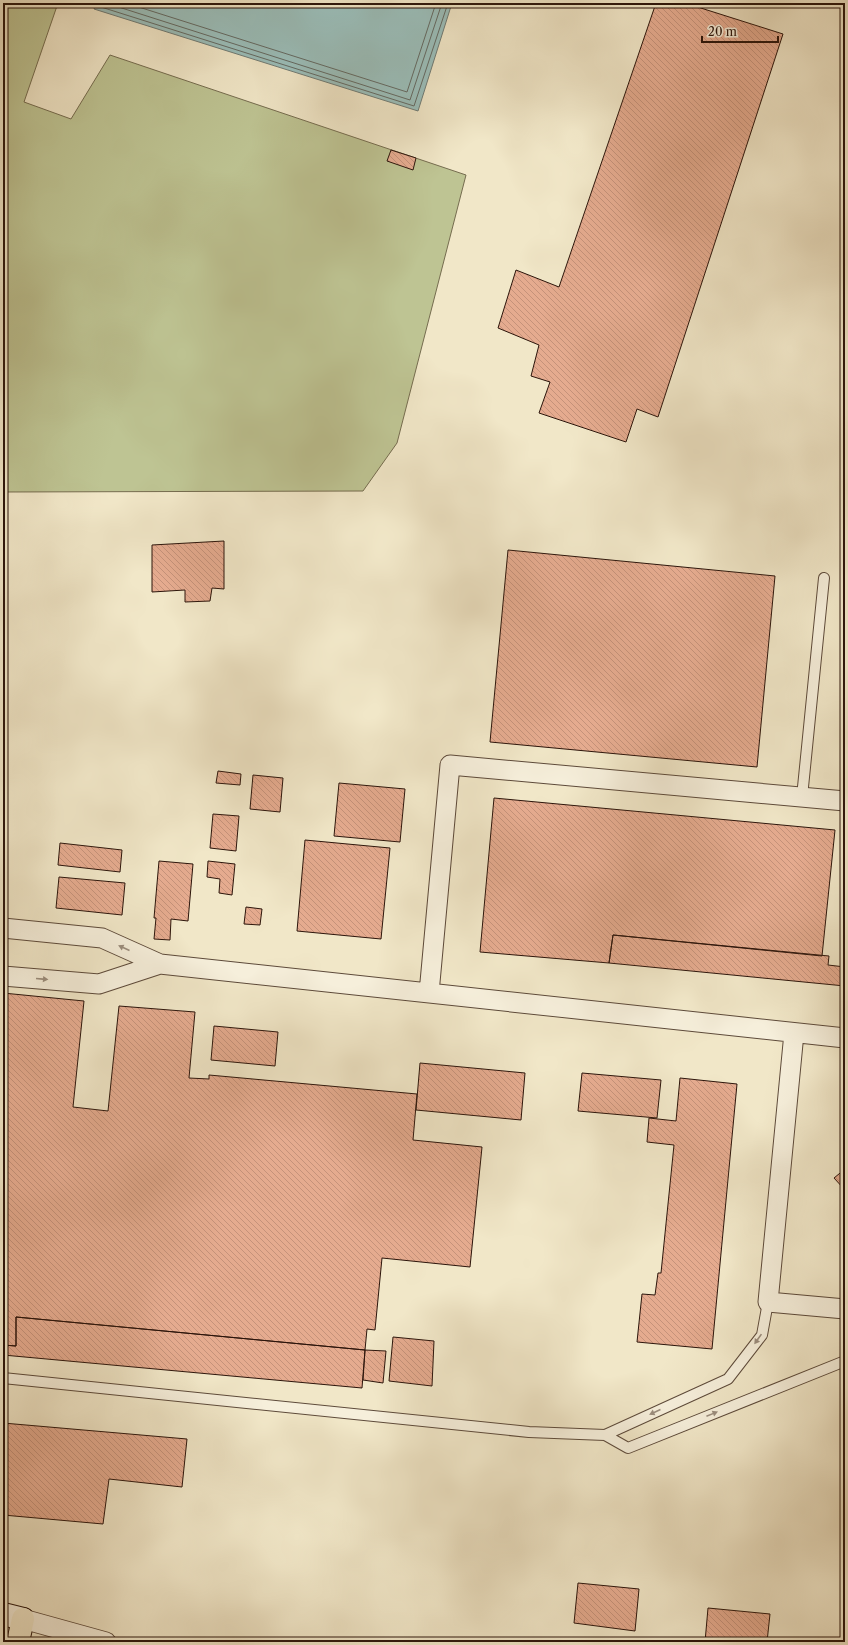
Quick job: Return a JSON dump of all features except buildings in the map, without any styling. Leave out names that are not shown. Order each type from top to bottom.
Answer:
[{"type":"highway","points":[[13,1617],[18,1642]]},
{"type":"street","points":[[429,993],[450,765],[845,801]]},
{"type":"street","points":[[3,928],[102,938],[160,964],[845,1038]]},
{"type":"street","points":[[3,976],[99,984],[160,964]]},
{"type":"street","points":[[794,1033],[768,1302],[845,1308]]},
{"type":"street","points":[[13,1617],[106,1642]]},
{"type":"lane","points":[[802,797],[824,578]]},
{"type":"lane","points":[[3,1378],[529,1432],[605,1435],[728,1379],[762,1335],[768,1302]]},
{"type":"lane","points":[[605,1435],[628,1448],[845,1361]]},
{"type":"green space","points":[[3,3],[58,3],[24,102],[71,119],[110,55],[466,175],[397,443],[363,491],[3,492]]},
{"type":"water","points":[[96,3],[452,3],[418,111],[94,9]]}]
